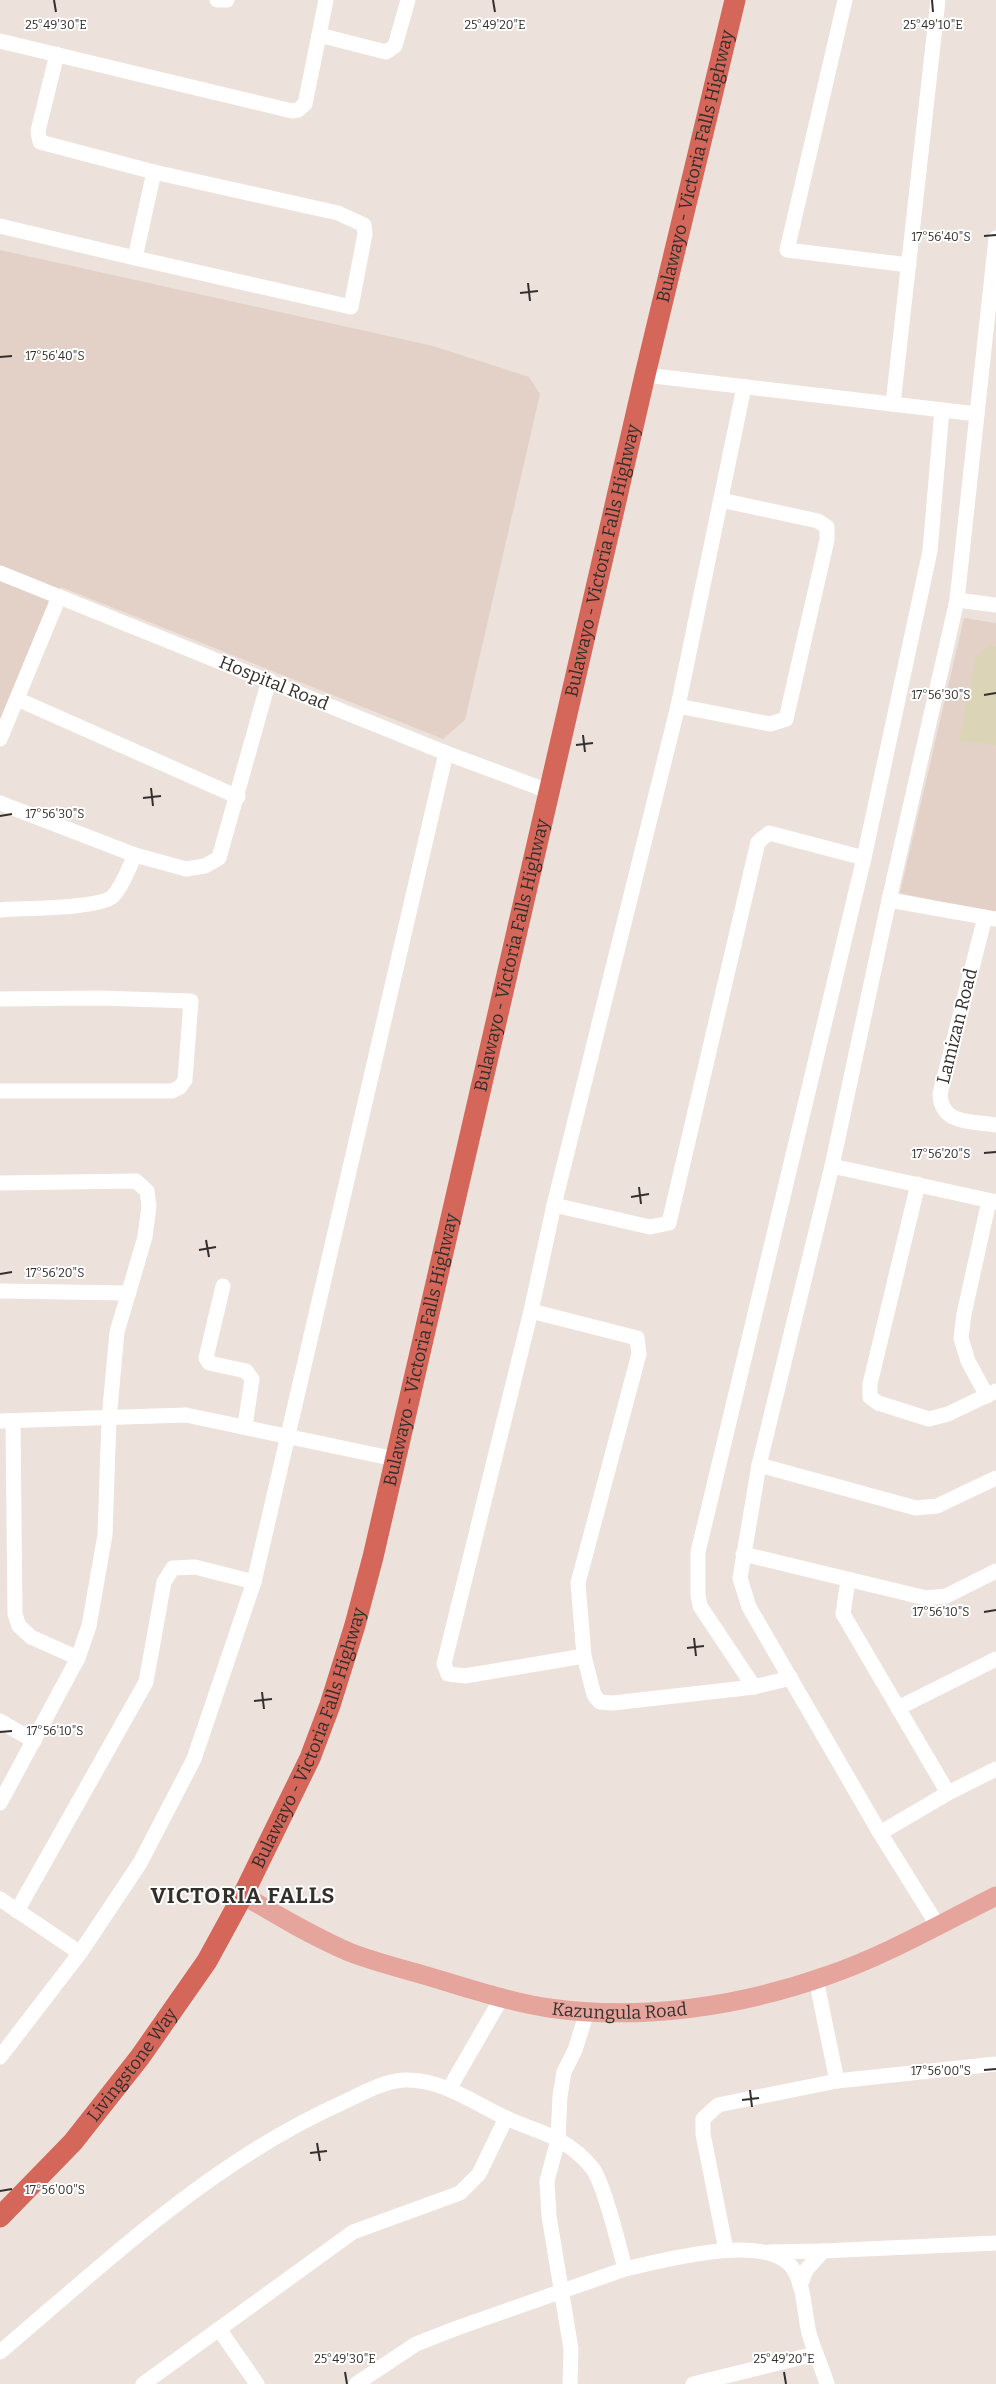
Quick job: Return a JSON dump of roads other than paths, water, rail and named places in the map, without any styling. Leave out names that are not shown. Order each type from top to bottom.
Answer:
[{"type":"highway","name":"Bulawayo - Victoria Falls Highway","points":[[243,1895],[310,1758],[330,1705],[355,1625],[645,375],[735,0]]},
{"type":"highway","name":"Livingstone Way","points":[[0,2217],[73,2142],[140,2057],[207,1961],[243,1895]]},
{"type":"main road","name":"Kazungula Road","points":[[243,1895],[302,1930],[350,1952],[501,1999],[587,2012],[636,2012],[708,2007],[770,1993],[816,1979],[890,1951],[996,1896]]},
{"type":"street","points":[[217,0],[227,0]]},
{"type":"street","points":[[0,41],[292,111],[298,110],[305,104],[326,0]]},
{"type":"street","points":[[319,35],[386,52],[395,46],[408,0]]},
{"type":"street","points":[[844,0],[787,250],[909,265]]},
{"type":"street","points":[[893,404],[938,0]]},
{"type":"street","points":[[0,226],[351,307],[365,234],[364,225],[338,213],[154,172],[40,142],[38,131],[58,54]]},
{"type":"street","points":[[135,258],[154,172]]},
{"type":"street","points":[[938,1926],[880,1833],[790,1678],[743,1593],[740,1578],[759,1465],[832,1166],[889,900],[957,600],[996,238]]},
{"type":"street","points":[[645,375],[977,414]]},
{"type":"street","points":[[584,1656],[465,1676],[448,1674],[444,1664],[531,1311],[554,1205],[678,706],[744,386]]},
{"type":"street","points":[[754,1687],[700,1606],[698,1595],[698,1552],[864,858],[930,551],[942,410]]},
{"type":"street","points":[[678,706],[770,724],[786,719],[827,540],[827,527],[818,521],[721,500]]},
{"type":"street","name":"Hospital Road","points":[[0,573],[446,753],[548,791]]},
{"type":"street","points":[[0,739],[59,597]]},
{"type":"street","points":[[957,600],[996,606]]},
{"type":"street","points":[[0,803],[135,855],[186,869],[212,863],[220,858],[269,680]]},
{"type":"street","points":[[17,699],[238,797]]},
{"type":"street","points":[[0,2057],[80,1953],[140,1863],[194,1759],[254,1582],[446,753]]},
{"type":"street","points":[[554,1205],[650,1228],[669,1223],[758,842],[769,833],[864,858]]},
{"type":"street","points":[[0,910],[88,905],[107,900],[114,896],[135,855]]},
{"type":"street","points":[[889,900],[990,918]]},
{"type":"street","name":"Lamizan Road","points":[[990,918],[940,1094],[944,1111],[950,1117],[996,1125]]},
{"type":"street","points":[[0,999],[99,998],[191,1001],[185,1080],[180,1087],[172,1091],[0,1091]]},
{"type":"street","points":[[832,1166],[918,1184],[993,1202],[964,1314],[961,1338],[968,1361],[991,1393],[939,1418],[929,1419],[878,1403],[870,1397],[870,1384],[918,1184]]},
{"type":"street","points":[[0,1183],[136,1181],[147,1191],[149,1206],[145,1237],[117,1332],[109,1419],[102,1560],[89,1626],[78,1658],[0,1803]]},
{"type":"street","points":[[223,1286],[206,1358],[210,1363],[246,1371],[252,1379],[245,1426]]},
{"type":"street","points":[[0,1291],[128,1293]]},
{"type":"street","points":[[531,1311],[637,1338],[640,1354],[578,1583],[584,1656],[594,1695],[600,1702],[613,1703],[754,1687],[790,1678]]},
{"type":"street","points":[[78,1658],[31,1637],[19,1626],[15,1614],[16,1564],[6,1421],[186,1415],[395,1459]]},
{"type":"street","points":[[759,1465],[916,1508],[926,1508],[941,1504],[996,1478]]},
{"type":"street","points":[[743,1554],[926,1598],[946,1596],[996,1571]]},
{"type":"street","points":[[0,1564],[16,1564]]},
{"type":"street","points":[[17,1911],[146,1682],[164,1582],[173,1568],[195,1567],[254,1582]]},
{"type":"street","points":[[848,1580],[843,1614],[948,1793]]},
{"type":"street","points":[[898,1708],[996,1659]]},
{"type":"street","points":[[0,1721],[34,1741]]},
{"type":"street","points":[[880,1833],[948,1793],[996,1769]]},
{"type":"street","points":[[0,1898],[80,1953]]},
{"type":"street","points":[[816,1979],[837,2081]]},
{"type":"street","points":[[449,2089],[501,1999]]},
{"type":"street","points":[[570,2384],[571,2349],[547,2198],[547,2181],[558,2140],[560,2096],[564,2072],[575,2050],[587,2012]]},
{"type":"street","points":[[726,2250],[704,2134],[703,2119],[718,2105],[837,2081],[996,2064]]},
{"type":"street","points":[[0,2352],[184,2197],[251,2150],[296,2124],[380,2085],[404,2080],[424,2082],[449,2089],[506,2118],[558,2140],[578,2153],[593,2170],[606,2203],[625,2269]]},
{"type":"street","points":[[143,2384],[354,2232],[460,2193],[479,2174],[506,2118]]},
{"type":"street","points":[[356,2384],[416,2344],[625,2269],[700,2253],[726,2250],[767,2252],[823,2251],[996,2243]]},
{"type":"street","points":[[800,2286],[806,2270],[823,2251]]},
{"type":"street","points":[[767,2252],[793,2268],[800,2286],[814,2354],[827,2384]]},
{"type":"street","points":[[219,2329],[257,2384]]},
{"type":"street","points":[[693,2384],[814,2354]]},
{"type":"district","name":"VICTORIA FALLS","points":[[243,1895]]}]
